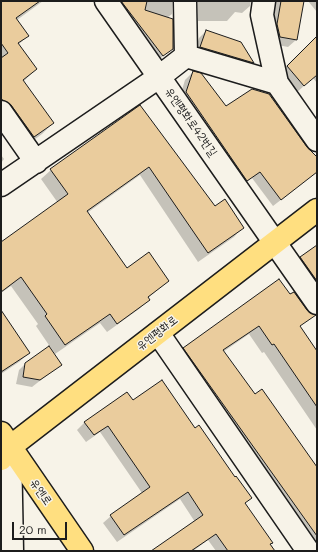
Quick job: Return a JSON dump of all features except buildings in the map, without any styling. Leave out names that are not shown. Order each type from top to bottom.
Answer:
[{"type":"main road","name":"유엔평화로","points":[[3,447],[158,333],[317,210]]},
{"type":"main road","name":"유엔로","points":[[3,447],[82,551]]},
{"type":"street","name":"유엔평화로42번길","points":[[106,1],[317,303]]},
{"type":"street","points":[[185,1],[186,56]]},
{"type":"street","points":[[264,1],[262,15],[277,83],[317,140]]},
{"type":"street","points":[[1,185],[159,77],[186,56]]},
{"type":"street","points":[[186,56],[277,83]]},
{"type":"street","points":[[1,112],[36,162]]},
{"type":"street","points":[[158,333],[308,551]]},
{"type":"street","points":[[3,447],[12,551]]}]
